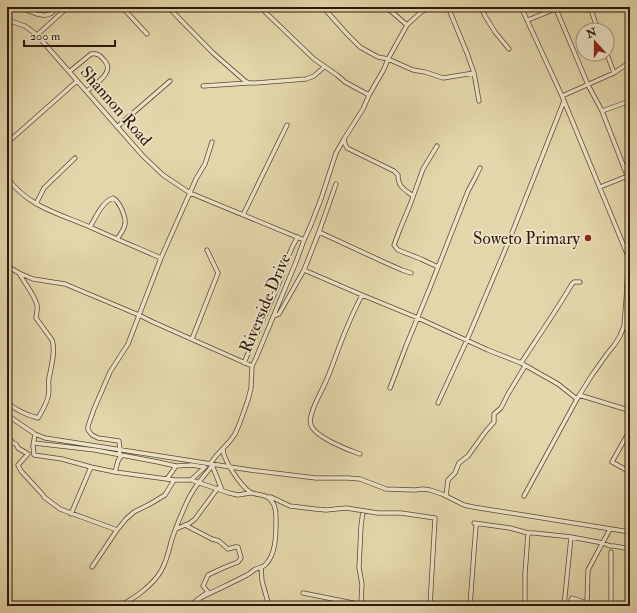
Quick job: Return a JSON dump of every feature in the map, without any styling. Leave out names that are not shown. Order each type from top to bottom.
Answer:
[{"type":"street","points":[[20,7],[45,16],[53,12],[53,7]]},
{"type":"street","points":[[37,35],[68,7]]},
{"type":"street","points":[[122,7],[147,34]]},
{"type":"street","points":[[168,7],[213,53],[241,78],[249,83]]},
{"type":"street","points":[[260,7],[308,54],[324,67],[345,82],[369,95]]},
{"type":"street","points":[[323,7],[360,47],[378,57],[388,59],[413,70],[443,78],[474,73]]},
{"type":"street","points":[[386,7],[407,25]]},
{"type":"street","name":"Riverside Drive","points":[[7,266],[34,279],[65,284],[192,338],[252,366],[310,227],[336,153],[363,109],[407,25],[429,7]]},
{"type":"street","points":[[448,7],[474,73],[479,101]]},
{"type":"street","points":[[481,7],[495,32],[509,49]]},
{"type":"street","points":[[521,7],[562,96],[630,261],[627,271],[624,326],[618,341],[601,361],[579,394],[524,496]]},
{"type":"street","points":[[528,20],[560,7]]},
{"type":"street","points":[[590,7],[595,22]]},
{"type":"street","points":[[556,9],[588,85],[602,111],[629,176],[630,183]]},
{"type":"street","name":"Shannon Road","points":[[7,20],[25,26],[37,35],[143,156],[163,175],[190,193],[304,240]]},
{"type":"street","points":[[628,21],[630,28]]},
{"type":"street","points":[[69,72],[91,54],[99,54],[107,63],[108,70],[105,75],[87,91]]},
{"type":"street","points":[[610,62],[614,73]]},
{"type":"street","points":[[562,96],[614,73],[630,62]]},
{"type":"street","points":[[203,86],[296,80],[314,76],[324,67]]},
{"type":"street","points":[[236,84],[241,78]]},
{"type":"street","points":[[7,143],[77,81]]},
{"type":"street","points":[[117,127],[170,81]]},
{"type":"street","points":[[438,403],[467,340],[508,243],[564,101]]},
{"type":"street","points":[[602,111],[629,101],[630,108]]},
{"type":"street","points":[[243,215],[287,125]]},
{"type":"street","points":[[344,139],[347,148],[394,171],[398,175],[400,187],[413,196]]},
{"type":"street","points":[[115,472],[120,455],[120,443],[118,441],[98,438],[92,435],[88,430],[88,426],[110,372],[128,344],[161,258],[196,178],[205,164],[212,142]]},
{"type":"street","points":[[437,146],[423,169],[394,245],[398,250],[438,268]]},
{"type":"street","points":[[36,204],[44,188],[75,158]]},
{"type":"street","points":[[390,388],[468,191],[480,168]]},
{"type":"street","points":[[600,187],[629,176]]},
{"type":"street","points":[[7,177],[19,191],[36,204],[161,258]]},
{"type":"street","points":[[274,316],[279,314],[304,270],[336,184]]},
{"type":"street","points":[[90,227],[101,208],[110,199],[116,199],[124,216],[125,223],[117,239]]},
{"type":"street","points":[[319,232],[411,273]]},
{"type":"street","points":[[244,363],[275,292],[291,250],[298,237]]},
{"type":"street","points":[[192,338],[218,273],[207,250]]},
{"type":"street","points":[[304,270],[521,363],[558,384],[577,398]]},
{"type":"street","points":[[627,271],[630,282]]},
{"type":"street","points":[[7,402],[12,407],[38,418],[48,397],[49,379],[54,349],[52,340],[36,318],[36,303],[19,273]]},
{"type":"street","points":[[521,363],[572,284],[574,282],[580,282]]},
{"type":"street","points":[[360,454],[322,436],[315,431],[310,422],[313,410],[362,295]]},
{"type":"street","points":[[624,320],[630,318]]},
{"type":"street","points":[[624,326],[630,330]]},
{"type":"street","points":[[119,606],[145,589],[158,575],[164,565],[186,503],[216,456],[235,434],[251,388],[252,366]]},
{"type":"street","points":[[446,496],[447,484],[455,473],[459,463],[468,456],[494,422],[494,414],[501,408],[525,366]]},
{"type":"street","points":[[579,394],[628,410],[630,420]]},
{"type":"street","points":[[7,415],[35,434],[45,438],[211,465],[316,478],[354,479],[386,488],[430,490],[457,502],[473,507],[630,532]]},
{"type":"street","points":[[630,430],[612,462],[630,472]]},
{"type":"street","points":[[35,434],[33,446],[34,455],[62,459],[91,467],[115,472],[174,480],[191,480],[229,493],[251,493],[271,497],[290,506],[326,510],[346,508],[378,513],[401,513],[435,518],[430,606]]},
{"type":"street","points":[[7,436],[13,443],[16,444],[18,448],[28,454],[18,465],[21,471],[47,500],[60,509],[71,514],[95,521],[117,530]]},
{"type":"street","points":[[34,443],[90,449],[176,466],[191,465],[204,467],[211,465]]},
{"type":"street","points":[[222,449],[224,457],[230,467],[251,493]]},
{"type":"street","points":[[211,465],[220,489]]},
{"type":"street","points":[[167,479],[176,466]]},
{"type":"street","points":[[71,514],[91,467]]},
{"type":"street","points":[[191,480],[204,467]]},
{"type":"street","points":[[92,567],[117,530],[134,512],[165,495],[174,480]]},
{"type":"street","points":[[176,529],[190,523],[196,518],[220,489]]},
{"type":"street","points":[[200,599],[255,569],[266,565],[273,553],[276,533],[274,505],[273,502],[267,497]]},
{"type":"street","points":[[361,603],[362,584],[359,568],[363,511]]},
{"type":"street","points":[[470,606],[475,524],[510,528],[528,533],[571,537],[603,543],[610,546],[630,548]]},
{"type":"street","points":[[185,525],[219,541],[228,549],[238,547],[241,558],[238,562],[208,575],[203,586],[208,592],[190,606]]},
{"type":"street","points":[[568,606],[572,598],[587,603],[588,570],[610,529]]},
{"type":"street","points":[[525,606],[525,574],[528,533]]},
{"type":"street","points":[[564,606],[571,537]]},
{"type":"street","points":[[611,552],[611,606]]},
{"type":"street","points":[[261,567],[261,577],[269,606]]},
{"type":"street","points":[[303,593],[358,604],[361,603],[366,606]]},
{"type":"street","points":[[200,599],[202,606]]},
{"type":"place","name":"Soweto Primary","points":[[588,238]]}]
